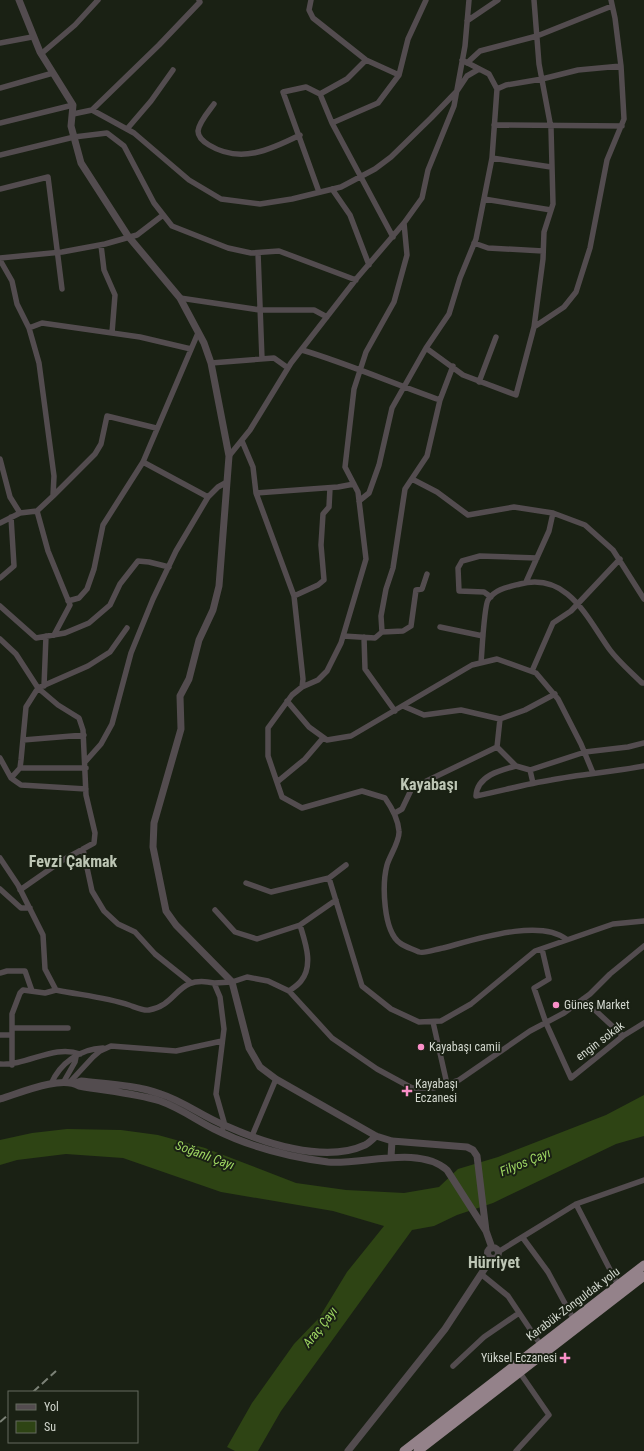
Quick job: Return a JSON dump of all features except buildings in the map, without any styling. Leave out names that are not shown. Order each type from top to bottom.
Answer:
[{"type":"highway","name":"Karabük-Zonguldak yolu","points":[[404,1451],[517,1368],[620,1289],[644,1265]]},
{"type":"highway","name":"Karabük-Zonguldak yolu","points":[[620,1289],[644,1276]]},
{"type":"highway","name":"Karabük-Zonguldak yolu","points":[[418,1451],[517,1368]]},
{"type":"street","points":[[19,0],[32,37],[73,105],[71,126],[81,163],[128,236],[180,298],[198,333],[211,363],[229,456],[219,586],[213,610],[199,640],[189,679],[180,696],[181,729],[156,816],[153,847],[163,902],[170,918],[232,982],[253,1058],[276,1079],[376,1136],[392,1141],[459,1145],[473,1150],[477,1156],[486,1231],[492,1248],[496,1249],[498,1252]]},
{"type":"street","points":[[41,54],[75,25],[98,0]]},
{"type":"street","points":[[73,114],[92,110],[159,45],[200,2],[199,0]]},
{"type":"street","points":[[311,0],[309,10],[313,18],[366,60],[399,76]]},
{"type":"street","points":[[332,123],[378,103],[399,76],[408,39],[426,0]]},
{"type":"street","points":[[229,456],[242,441],[288,368],[356,280],[393,237],[422,198],[428,170],[454,106],[465,62],[468,0]]},
{"type":"street","points":[[467,20],[498,0]]},
{"type":"street","points":[[426,348],[464,375],[516,395],[534,327],[544,232],[553,204],[550,125],[542,79],[534,0]]},
{"type":"street","points":[[465,62],[480,51],[537,36],[612,3],[621,66],[625,110],[622,126],[607,160],[590,248],[576,292],[564,307],[534,327]]},
{"type":"street","points":[[0,43],[32,37]]},
{"type":"street","points":[[320,94],[347,79],[366,60]]},
{"type":"street","points":[[359,501],[370,493],[379,465],[392,408],[426,348],[449,314],[460,278],[474,243],[492,158],[497,89],[489,74],[465,62]]},
{"type":"street","points":[[497,89],[506,85],[542,79],[578,70],[621,66]]},
{"type":"street","points":[[92,110],[134,133],[189,180],[221,199],[260,204],[292,199],[341,187],[360,177],[391,157],[457,91],[467,76],[479,69]]},
{"type":"street","points":[[127,129],[151,101],[174,70]]},
{"type":"street","points":[[0,88],[53,73]]},
{"type":"street","points":[[319,192],[283,92],[306,87],[320,94],[332,123],[393,237]]},
{"type":"street","points":[[214,104],[199,128],[198,133],[200,138],[206,144],[220,150],[235,154],[256,153],[276,147],[300,136]]},
{"type":"street","points":[[0,123],[73,105]]},
{"type":"street","points":[[494,125],[622,126]]},
{"type":"street","points":[[0,155],[74,137],[107,134],[124,146],[154,202],[172,226],[228,248],[251,253],[279,251],[356,280]]},
{"type":"street","points":[[492,158],[551,167]]},
{"type":"street","points":[[0,189],[48,177],[52,214],[59,252],[62,290]]},
{"type":"street","points":[[332,189],[350,215],[369,265]]},
{"type":"street","points":[[484,199],[551,210]]},
{"type":"street","points":[[53,496],[54,476],[40,370],[29,328],[17,304],[12,281],[0,259],[101,245],[128,236],[137,235],[163,215]]},
{"type":"street","points":[[404,223],[407,255],[394,302],[366,352],[354,389],[345,467],[358,492],[366,559],[343,636],[328,671],[318,680],[302,687],[287,701],[268,728],[268,756],[282,797],[302,808],[362,792],[385,798],[395,813],[400,832],[387,866],[385,902],[388,928],[399,943],[422,953],[495,935],[526,931],[547,930],[559,933],[566,939]]},
{"type":"street","points":[[474,243],[488,248],[543,251]]},
{"type":"street","points":[[101,245],[104,270],[115,296],[112,333]]},
{"type":"street","points":[[258,253],[262,359]]},
{"type":"street","points":[[180,298],[260,310],[314,310],[327,317]]},
{"type":"street","points":[[29,328],[42,323],[140,337],[190,349]]},
{"type":"street","points":[[68,601],[79,598],[87,588],[94,569],[103,525],[143,462],[156,428],[198,333]]},
{"type":"street","points":[[479,382],[496,337]]},
{"type":"street","points":[[302,350],[360,370],[403,388],[440,400]]},
{"type":"street","points":[[211,363],[274,358],[288,368]]},
{"type":"street","points":[[382,632],[381,616],[386,589],[393,568],[405,489],[427,456],[440,400],[453,366]]},
{"type":"street","points":[[0,523],[20,513],[37,512],[95,454],[101,444],[107,416],[156,428]]},
{"type":"street","points":[[242,441],[253,467],[256,493],[294,596],[303,679],[302,687]]},
{"type":"street","points":[[0,459],[10,497],[20,513]]},
{"type":"street","points":[[143,462],[208,497]]},
{"type":"street","points":[[412,479],[437,492],[468,515],[514,507],[552,513],[585,525],[614,550],[644,599]]},
{"type":"street","points":[[86,765],[101,744],[112,724],[131,653],[153,598],[169,566],[208,497],[218,487],[227,482]]},
{"type":"street","points":[[256,493],[330,488],[354,484]]},
{"type":"street","points":[[294,596],[318,585],[324,580],[322,545],[323,514],[329,507],[330,488]]},
{"type":"street","points":[[37,512],[48,551],[70,605],[54,635]]},
{"type":"street","points":[[526,582],[548,531],[552,513]]},
{"type":"street","points":[[0,578],[14,566],[11,517]]},
{"type":"street","points":[[491,597],[484,592],[459,591],[458,568],[462,561],[480,556],[537,558]]},
{"type":"street","points":[[532,671],[553,623],[571,611],[620,559]]},
{"type":"street","points":[[0,606],[36,638],[65,634],[90,623],[110,605],[120,584],[138,562],[149,562],[169,566]]},
{"type":"street","points":[[343,636],[375,638],[382,632],[403,631],[411,626],[416,590],[422,589],[427,574]]},
{"type":"street","points":[[481,663],[487,601],[495,593],[506,588],[534,581],[559,589],[578,603],[611,652],[642,683],[644,683]]},
{"type":"street","points":[[440,627],[484,636]]},
{"type":"street","points":[[11,778],[20,768],[26,707],[38,688],[88,666],[110,652],[127,628]]},
{"type":"street","points":[[44,686],[46,636]]},
{"type":"street","points":[[364,637],[365,669],[395,711]]},
{"type":"street","points":[[0,639],[16,654],[38,688],[58,705],[79,718],[84,735],[86,789],[95,834],[94,843],[63,860],[20,890]]},
{"type":"street","points":[[287,701],[309,727],[327,740],[351,736],[472,665],[497,659],[536,673],[555,694],[585,752],[593,773]]},
{"type":"street","points":[[403,706],[424,715],[461,710],[500,719],[525,710],[555,694]]},
{"type":"street","points":[[497,747],[500,719]]},
{"type":"street","points":[[23,740],[84,735]]},
{"type":"street","points":[[277,782],[305,759],[324,738]]},
{"type":"street","points":[[497,747],[516,766],[530,770],[585,752],[628,747],[644,743]]},
{"type":"street","points":[[395,813],[402,809],[412,788],[497,747]]},
{"type":"street","points":[[0,758],[11,778],[21,785],[86,789]]},
{"type":"street","points":[[20,768],[86,765]]},
{"type":"street","points":[[516,766],[499,770],[490,775],[480,785],[476,796],[533,783],[593,773],[613,772],[644,766]]},
{"type":"street","points":[[530,770],[533,783]]},
{"type":"street","points":[[83,849],[92,890],[104,911],[118,924],[135,932],[155,954],[190,982]]},
{"type":"street","points":[[0,858],[20,890],[43,935],[45,969],[56,990]]},
{"type":"street","points":[[246,883],[272,892],[329,878],[346,865]]},
{"type":"street","points":[[329,878],[362,986],[392,1009],[419,1022],[441,1021],[471,1004],[535,951],[613,924],[644,921]]},
{"type":"street","points":[[0,898],[2,890],[21,908],[30,908]]},
{"type":"street","points":[[215,910],[234,932],[257,939],[300,925],[336,900]]},
{"type":"street","points":[[289,991],[302,980],[307,966],[307,948],[300,925]]},
{"type":"street","points":[[12,1065],[12,1014],[20,992],[23,990],[45,993],[56,990],[87,997],[106,998],[147,1010],[162,1007],[190,982],[202,980],[214,983],[232,982],[247,977],[268,981],[289,991],[332,1038],[377,1069],[412,1088],[434,1088],[459,1080],[530,1031],[564,1013],[583,999],[644,946]]},
{"type":"street","points":[[542,949],[549,979],[534,988],[546,1023]]},
{"type":"street","points":[[0,973],[7,971],[25,971],[32,991]]},
{"type":"street","points":[[214,983],[220,997],[224,1029],[216,1094],[223,1129]]},
{"type":"street","points":[[583,999],[623,1036]]},
{"type":"street","points":[[433,1022],[447,1084]]},
{"type":"street","name":"engin sokak","points":[[546,1023],[571,1078],[623,1036],[644,1023]]},
{"type":"street","points":[[0,1035],[12,1032],[68,1028]]},
{"type":"street","points":[[51,1084],[60,1068],[78,1055],[94,1048],[118,1046],[176,1050],[222,1041]]},
{"type":"street","points":[[69,1083],[93,1057],[106,1048]]},
{"type":"street","points":[[0,1064],[12,1065],[61,1051],[72,1051],[78,1055]]},
{"type":"street","points":[[69,1083],[78,1055]]},
{"type":"street","points":[[252,1136],[276,1079]]},
{"type":"street","points":[[0,1099],[51,1084],[69,1083],[81,1080],[152,1091],[173,1098],[223,1129],[266,1150],[329,1162],[391,1157],[429,1160],[439,1163],[446,1170],[486,1231]]},
{"type":"street","points":[[223,1129],[269,1142],[313,1151],[337,1151],[366,1145],[376,1136]]},
{"type":"street","points":[[391,1157],[392,1141]]},
{"type":"street","points":[[366,1145],[367,1159]]},
{"type":"street","points":[[348,1451],[445,1329],[491,1259],[496,1258],[498,1252],[576,1204],[644,1180]]},
{"type":"street","points":[[576,1204],[620,1289]]},
{"type":"street","points":[[523,1238],[548,1272],[576,1323]]},
{"type":"street","points":[[491,1259],[488,1252],[492,1248]]},
{"type":"street","points":[[481,1274],[508,1296],[543,1348]]},
{"type":"street","points":[[453,1366],[484,1337],[519,1313]]},
{"type":"street","points":[[516,1451],[549,1415],[517,1368]]},
{"type":"water","points":[[644,1095],[644,1136],[616,1144],[493,1203],[457,1215],[434,1226],[412,1230],[281,1411],[258,1451],[235,1451],[227,1447],[252,1403],[294,1344],[319,1318],[347,1272],[384,1226],[333,1211],[221,1192],[123,1158],[66,1154],[17,1160],[0,1165],[0,1140],[32,1133],[67,1129],[121,1130],[158,1135],[205,1148],[296,1183],[346,1190],[404,1193],[439,1187],[458,1169],[498,1157],[606,1115]]},
{"type":"railway","points":[[34,1391],[56,1371]]},
{"type":"railway","points":[[0,1422],[8,1415]]},
{"type":"place","name":"Güneş Market","points":[[556,1005]]},
{"type":"place","name":"Kayabaşı camii","points":[[421,1047]]},
{"type":"place","name":"Kayabaşı Eczanesi","points":[[407,1091]]},
{"type":"place","name":"Yüksel Eczanesi","points":[[565,1358]]},
{"type":"district","name":"Kayabaşı","points":[[429,784]]},
{"type":"district","name":"Fevzi Çakmak","points":[[73,861]]},
{"type":"district","name":"Hürriyet","points":[[494,1262]]},
{"type":"water label","name":"Soğanlı Çayı","points":[[205,1155]]},
{"type":"water label","name":"Filyos Çayı","points":[[525,1162]]},
{"type":"water label","name":"Araç Çayı","points":[[320,1327]]}]
